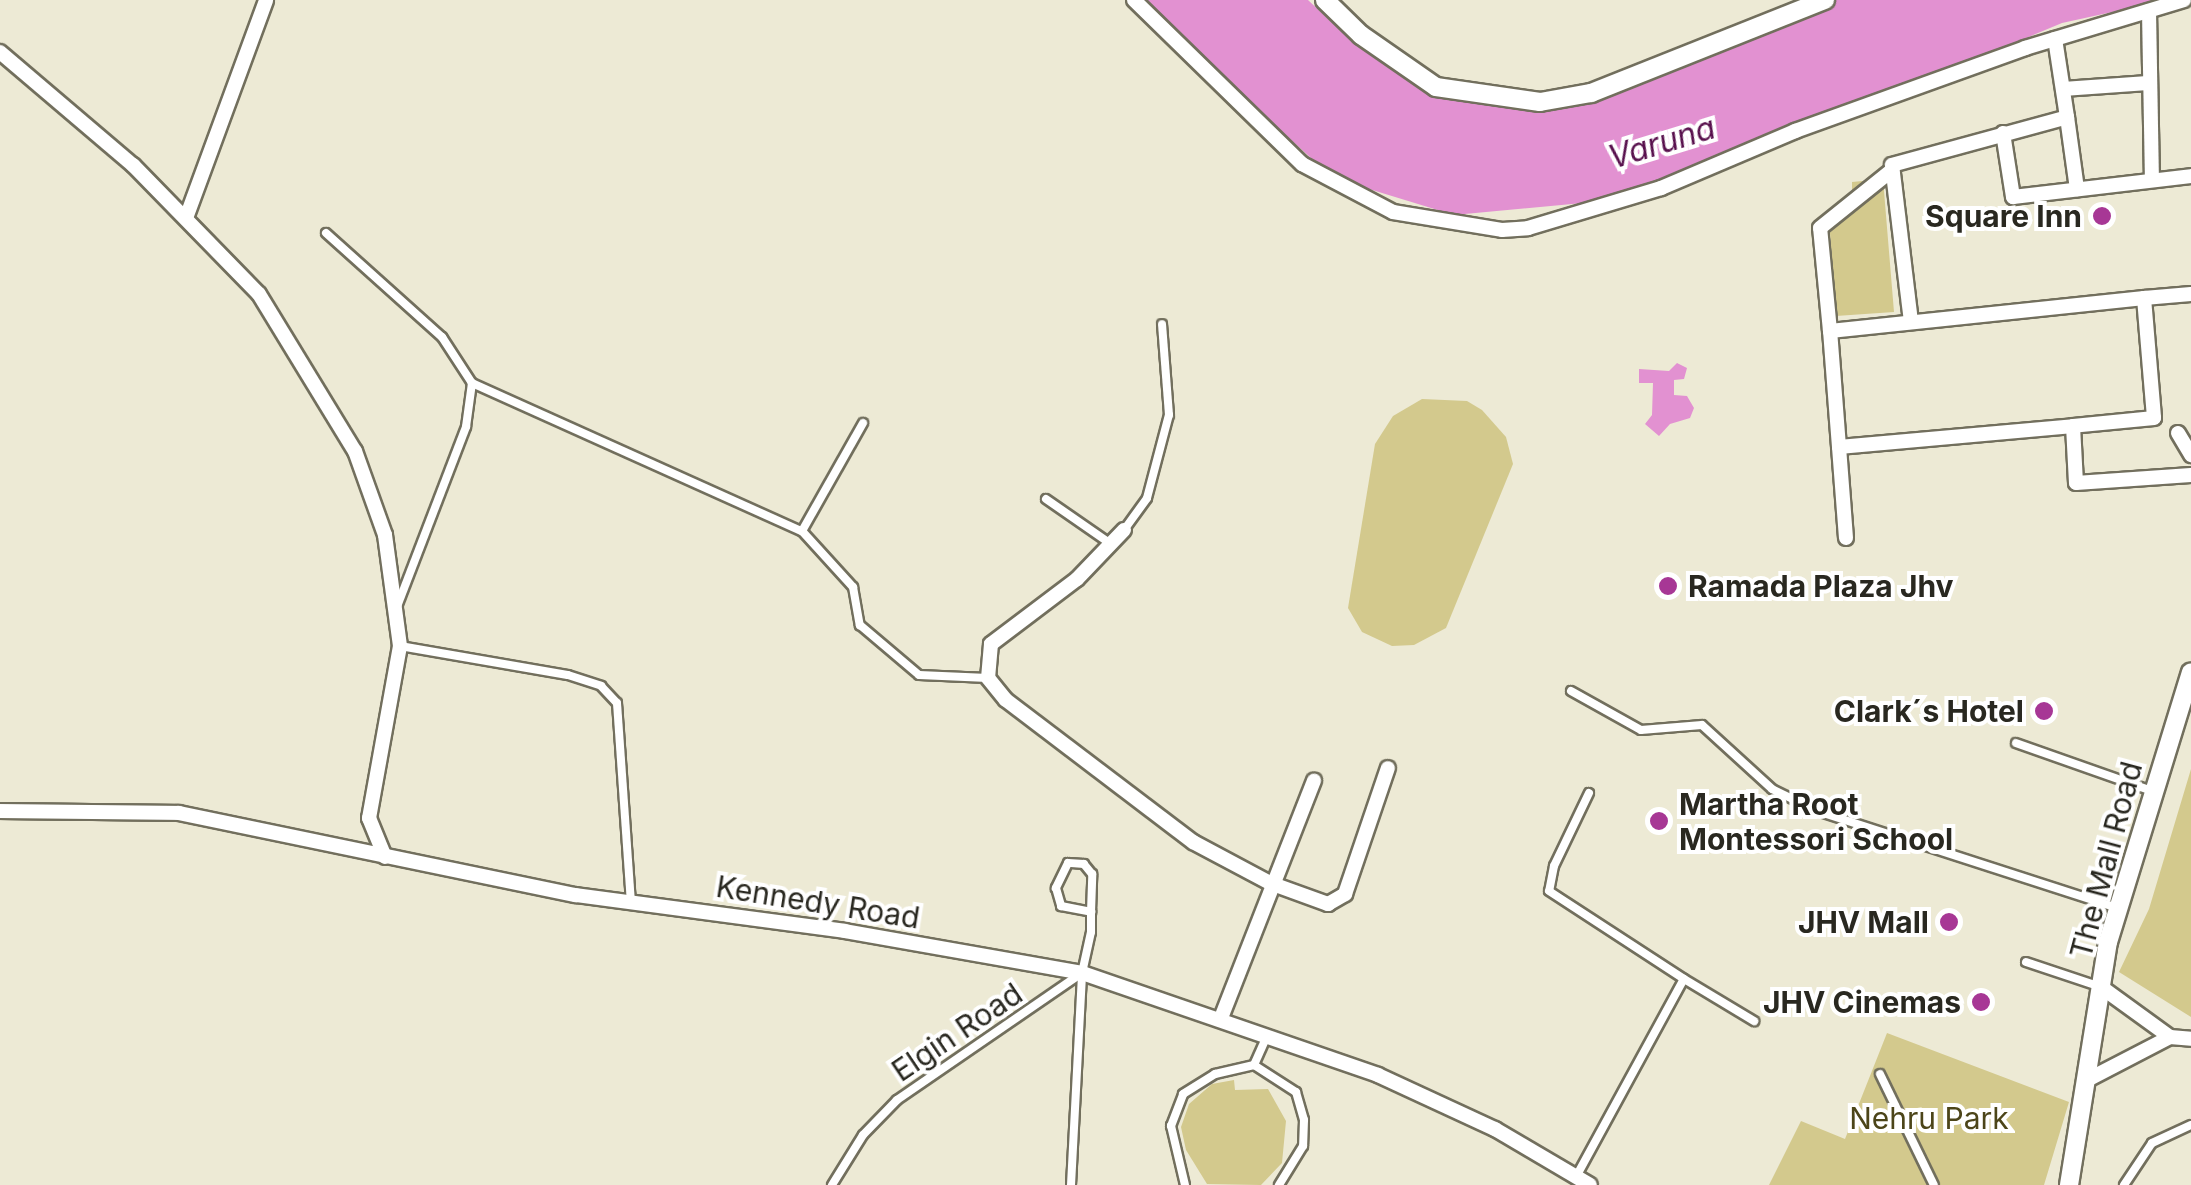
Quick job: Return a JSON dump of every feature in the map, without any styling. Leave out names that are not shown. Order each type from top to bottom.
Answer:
[{"type":"street","points":[[186,218],[266,0]]},
{"type":"street","points":[[1134,0],[1302,164],[1393,212],[1474,230],[1528,228],[1661,188],[1795,130],[2056,39],[2184,0]]},
{"type":"street","points":[[1325,0],[1360,35],[1436,87],[1540,102],[1602,89],[1825,0]]},
{"type":"street","points":[[2150,12],[2152,180]]},
{"type":"street","points":[[2056,39],[2077,189]]},
{"type":"street","points":[[0,52],[186,218],[259,294],[336,413],[377,506],[397,607],[400,646],[368,818],[385,857]]},
{"type":"street","points":[[2063,89],[2148,83]]},
{"type":"street","points":[[1846,538],[1820,228],[1891,171],[1896,161],[2067,116]]},
{"type":"street","points":[[2002,134],[2013,197],[2191,176]]},
{"type":"street","points":[[1891,171],[1911,322]]},
{"type":"street","points":[[1830,332],[2191,294]]},
{"type":"street","points":[[1838,447],[2154,418],[2144,298]]},
{"type":"street","points":[[2073,426],[2076,483],[2191,475]]},
{"type":"street","points":[[2178,433],[2191,456]]},
{"type":"street","points":[[1124,530],[1076,580],[990,644],[988,678],[1006,700],[1172,828],[1270,883],[1328,904],[1341,899],[1388,768]]},
{"type":"street","name":"The Mall Road","points":[[2069,1185],[2117,908],[2191,672]]},
{"type":"street","points":[[1221,1018],[1270,883],[1314,781]]},
{"type":"street","name":"Kennedy Road","points":[[0,811],[179,812],[385,857],[631,902],[1082,973],[1378,1075],[1590,1185]]},
{"type":"street","points":[[2101,988],[2170,1037],[2191,1039]]},
{"type":"street","points":[[2088,1079],[2170,1037]]},
{"type":"lane","points":[[326,233],[442,337],[472,383],[802,531],[852,587],[860,624],[919,675],[988,678]]},
{"type":"lane","points":[[1124,530],[1147,498],[1169,415],[1162,324]]},
{"type":"lane","points":[[397,607],[466,427],[472,383]]},
{"type":"lane","points":[[802,531],[862,423]]},
{"type":"lane","points":[[1046,498],[1111,544]]},
{"type":"lane","points":[[400,646],[568,675],[601,686],[616,703],[631,902]]},
{"type":"lane","points":[[1570,692],[1642,730],[1702,726],[1772,790],[1817,811],[2117,908]]},
{"type":"lane","points":[[2016,743],[2152,790]]},
{"type":"lane","points":[[1589,794],[1554,866],[1549,891],[1754,1021]]},
{"type":"lane","points":[[1071,1185],[1082,973],[1091,912],[1092,874],[1084,864],[1068,863],[1056,888],[1061,906],[1091,912]]},
{"type":"lane","points":[[2026,962],[2101,988]]},
{"type":"lane","name":"Elgin Road","points":[[832,1185],[863,1135],[897,1100],[1082,973]]},
{"type":"lane","points":[[1577,1175],[1684,978]]},
{"type":"lane","points":[[1254,1064],[1268,1036]]},
{"type":"lane","points":[[1185,1185],[1170,1126],[1183,1094],[1214,1074],[1254,1064],[1296,1092],[1304,1120],[1303,1146],[1279,1185]]},
{"type":"lane","points":[[1880,1074],[1934,1185]]},
{"type":"lane","points":[[2124,1185],[2152,1143],[2191,1126]]},
{"type":"green space","points":[[1883,179],[1894,312],[1836,316],[1829,220],[1852,199],[1852,182]]},
{"type":"green space","points":[[1422,399],[1467,401],[1482,410],[1506,437],[1513,464],[1446,628],[1414,645],[1392,646],[1362,632],[1348,608],[1375,444],[1393,416]]},
{"type":"green space","points":[[2191,769],[2191,1017],[2119,972],[2149,909]]},
{"type":"green space","name":"Nehru Park","points":[[1887,1033],[2069,1102],[2044,1185],[1769,1185],[1801,1121],[1845,1139]]},
{"type":"green space","points":[[1234,1080],[1235,1090],[1268,1089],[1286,1121],[1282,1163],[1261,1185],[1207,1184],[1186,1150],[1181,1127],[1189,1104],[1212,1084]]},
{"type":"water","name":"Varuna","points":[[1137,0],[1308,0],[1343,33],[1481,103],[1568,108],[1813,0],[2167,0],[2062,23],[1647,197],[1454,215],[1333,178]]},
{"type":"water","points":[[1677,363],[1687,368],[1684,379],[1674,380],[1674,395],[1687,396],[1694,408],[1690,418],[1670,424],[1659,436],[1645,424],[1652,415],[1653,383],[1639,383],[1639,369],[1669,371]]},
{"type":"place","name":"Square Inn","points":[[2102,216]]},
{"type":"place","name":"Ramada Plaza Jhv","points":[[1668,586]]},
{"type":"place","name":"Clark´s Hotel","points":[[2044,711]]},
{"type":"place","name":"Martha Root Montessori School","points":[[1659,821]]},
{"type":"place","name":"JHV Mall","points":[[1949,922]]},
{"type":"place","name":"JHV Cinemas","points":[[1981,1002]]}]
